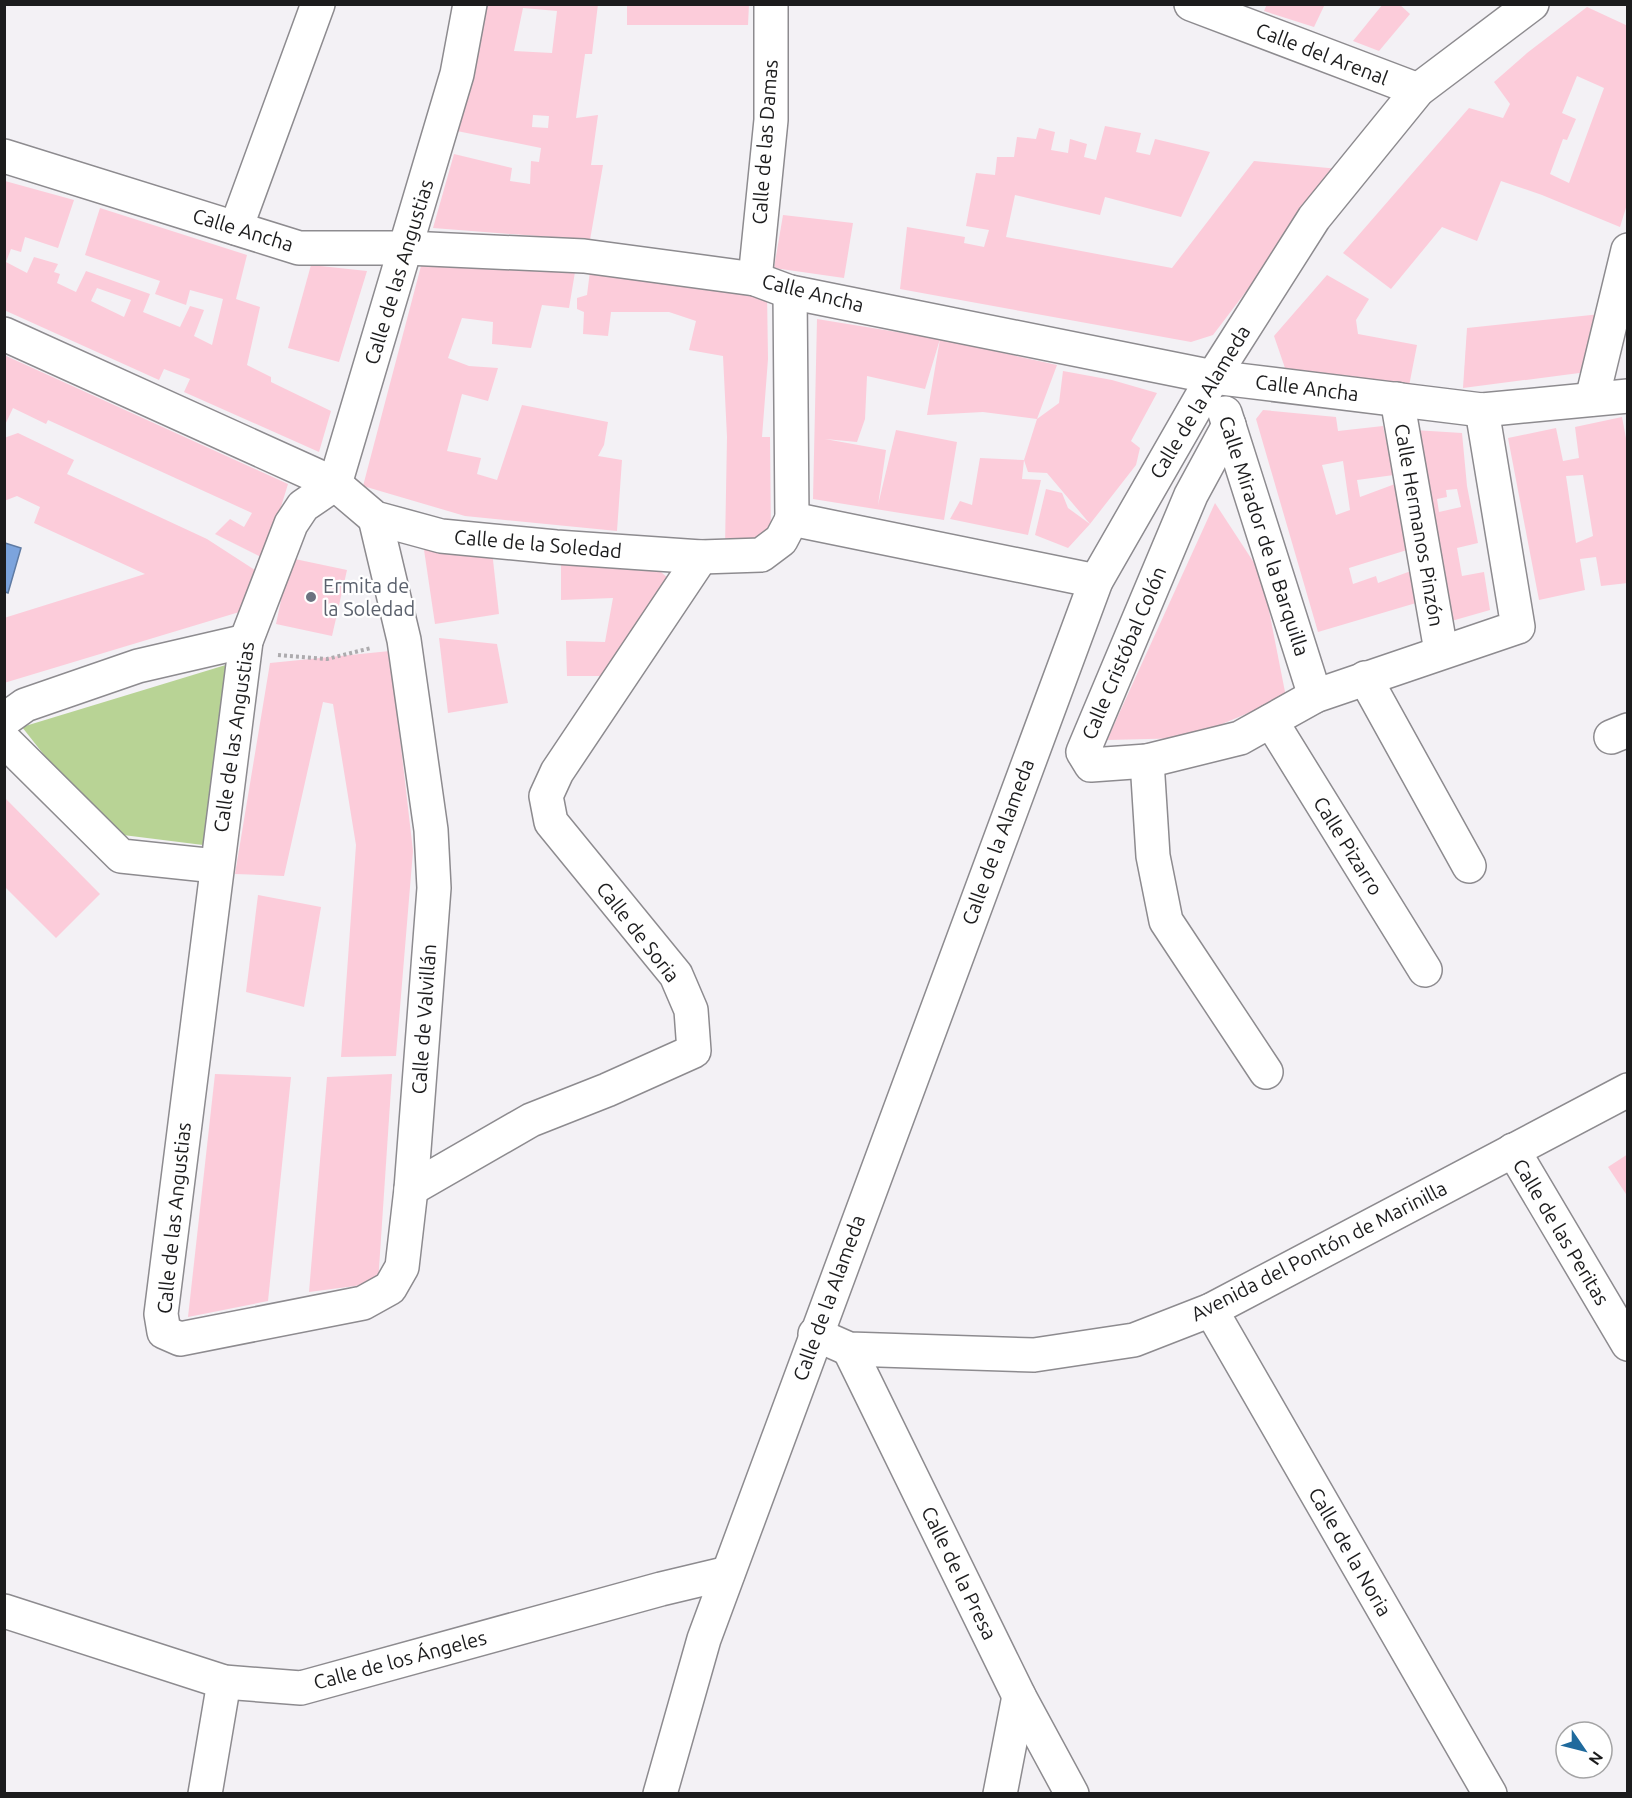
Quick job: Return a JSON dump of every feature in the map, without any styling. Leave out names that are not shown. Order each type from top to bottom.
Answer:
[{"type":"street","points":[[236,228],[318,4]]},
{"type":"street","name":"Calle de las Angustias","points":[[164,1332],[161,1314],[245,647],[291,524],[303,506],[335,484],[457,74],[470,4]]},
{"type":"street","name":"Calle de las Damas","points":[[755,279],[771,120],[771,4]]},
{"type":"street","name":"Calle de la Alameda","points":[[660,1794],[704,1639],[815,1334],[1096,581],[1213,376],[1314,218],[1418,90],[1532,4]]},
{"type":"street","name":"Calle del Arenal","points":[[1201,6],[1418,90]]},
{"type":"street","name":"Calle Ancha","points":[[4,156],[299,248],[407,248],[584,256],[755,279],[790,292],[1213,376],[1482,410],[1628,396]]},
{"type":"street","points":[[1592,399],[1628,250]]},
{"type":"street","points":[[790,292],[792,519],[1096,581]]},
{"type":"street","name":"Calle de la Soledad","points":[[4,334],[335,484],[375,518],[441,536],[701,557],[761,555],[780,540],[792,519]]},
{"type":"street","name":"Calle Mirador de la Barquilla","points":[[1213,376],[1315,696]]},
{"type":"street","name":"Calle Hermanos Pinzón","points":[[1397,399],[1441,651]]},
{"type":"street","name":"Calle Cristóbal Colón","points":[[1229,425],[1191,495],[1083,752],[1091,765],[1148,761],[1240,738],[1315,696],[1441,651],[1518,627],[1482,410]]},
{"type":"street","name":"Calle de Valvillán","points":[[164,1332],[180,1339],[363,1304],[390,1288],[402,1267],[411,1189],[434,888],[431,830],[404,640],[375,518]]},
{"type":"street","name":"Calle de Soria","points":[[411,1189],[531,1119],[607,1090],[694,1051],[691,1010],[676,975],[550,822],[546,796],[557,771],[701,557]]},
{"type":"street","points":[[4,720],[25,705],[138,666],[245,647]]},
{"type":"street","points":[[1365,678],[1469,867]]},
{"type":"street","name":"Calle Pizarro","points":[[1271,721],[1425,970]]},
{"type":"street","points":[[4,740],[121,856],[216,866]]},
{"type":"street","points":[[1148,761],[1153,856],[1166,921],[1266,1072]]},
{"type":"street","name":"Avenida del Pontón de Marinilla","points":[[815,1334],[849,1349],[1034,1355],[1134,1340],[1211,1310],[1628,1090]]},
{"type":"street","name":"Calle de las Peritas","points":[[1513,1150],[1628,1344]]},
{"type":"street","name":"Calle de la Noria","points":[[1211,1310],[1490,1794]]},
{"type":"street","name":"Calle de la Presa","points":[[849,1349],[1019,1696],[1072,1794]]},
{"type":"street","name":"Calle de los Ángeles","points":[[4,1611],[224,1682],[302,1688],[661,1589],[728,1573]]},
{"type":"street","points":[[205,1794],[224,1682]]},
{"type":"street","points":[[1000,1794],[1019,1696]]},
{"type":"path","points":[[245,647],[327,659],[404,640]]},
{"type":"green space","points":[[229,664],[203,845],[115,834],[67,784],[22,727]]},
{"type":"water","points":[[5,543],[21,548],[8,593],[5,592]]},
{"type":"building","points":[[484,4],[598,4],[592,54],[585,54],[576,118],[598,115],[591,165],[603,165],[590,240],[433,228],[454,154],[512,168],[510,181],[530,184],[531,161],[539,162],[541,148],[457,131]],"holes":[[[523,8],[557,11],[552,53],[514,51]],[[533,115],[549,116],[548,128],[532,127]]]},
{"type":"building","points":[[627,4],[749,4],[748,25],[627,25]]},
{"type":"building","points":[[1267,4],[1325,4],[1314,27],[1264,11]]},
{"type":"building","points":[[1383,4],[1399,4],[1410,14],[1379,51],[1353,41]]},
{"type":"building","points":[[1587,7],[1628,26],[1628,201],[1620,227],[1501,181],[1477,241],[1442,227],[1391,289],[1343,253],[1469,108],[1503,118],[1510,104],[1494,82],[1527,53]],"holes":[[[1577,76],[1604,88],[1569,183],[1550,174],[1563,139],[1567,140],[1576,119],[1562,113]]]},
{"type":"building","points":[[1105,126],[1141,133],[1136,152],[1150,155],[1155,139],[1210,152],[1181,217],[1105,197],[1100,215],[1015,195],[1006,237],[1172,268],[1254,161],[1339,169],[1213,335],[1191,342],[900,289],[907,227],[965,237],[964,243],[984,247],[989,230],[966,226],[976,173],[995,175],[997,157],[1014,157],[1017,137],[1036,139],[1039,128],[1055,132],[1051,150],[1068,153],[1070,139],[1087,144],[1084,157],[1096,160]]},
{"type":"building","points":[[5,181],[74,200],[58,248],[25,237],[21,252],[11,249],[6,262],[27,273],[34,257],[58,264],[54,272],[60,274],[57,283],[76,292],[86,271],[150,294],[143,312],[180,327],[190,306],[204,310],[194,336],[212,345],[223,299],[190,290],[186,305],[155,294],[160,281],[85,255],[100,208],[247,255],[236,299],[260,307],[247,365],[271,377],[271,382],[331,411],[319,452],[184,392],[190,379],[164,369],[159,380],[4,310]],"holes":[[[97,288],[131,300],[124,317],[91,301]]]},
{"type":"building","points":[[783,215],[853,223],[844,278],[774,268]]},
{"type":"building","points":[[525,262],[576,266],[569,308],[542,305],[531,348],[492,344],[493,322],[462,318],[448,358],[469,366],[498,368],[488,401],[462,394],[447,451],[481,458],[477,474],[497,480],[522,405],[608,422],[604,445],[598,456],[622,460],[617,531],[465,516],[363,486],[421,266]]},
{"type":"building","points":[[311,265],[367,271],[339,362],[288,348]]},
{"type":"building","points":[[590,271],[767,291],[768,359],[762,437],[770,437],[771,538],[725,547],[727,437],[723,356],[689,350],[696,321],[669,312],[611,312],[608,336],[583,334],[584,312],[577,309],[577,298],[587,295]]},
{"type":"building","points":[[1327,275],[1369,299],[1356,320],[1358,334],[1417,345],[1409,386],[1285,368],[1274,336]]},
{"type":"building","points":[[1601,314],[1587,372],[1463,388],[1467,328]]},
{"type":"building","points":[[817,319],[940,339],[925,389],[867,376],[865,419],[857,442],[825,439],[886,450],[878,505],[896,430],[957,442],[944,520],[813,499]]},
{"type":"building","points":[[940,339],[1057,365],[1037,419],[983,412],[927,415]]},
{"type":"building","points":[[4,355],[288,484],[265,559],[215,534],[230,519],[244,527],[252,513],[48,420],[46,424],[13,408],[4,427]]},
{"type":"building","points":[[1063,371],[1112,380],[1157,393],[1131,441],[1140,448],[1136,465],[1090,524],[1047,473],[1028,472],[1024,460],[1037,419],[1059,403]]},
{"type":"building","points":[[1263,410],[1336,417],[1338,431],[1383,426],[1394,475],[1357,480],[1360,497],[1395,484],[1407,550],[1349,568],[1353,584],[1376,576],[1378,583],[1411,571],[1416,603],[1318,632],[1256,419]],"holes":[[[1343,461],[1350,510],[1336,515],[1322,465]]]},
{"type":"building","points":[[1622,417],[1628,449],[1628,583],[1601,586],[1596,557],[1580,559],[1585,590],[1539,600],[1508,438],[1556,428],[1563,461],[1579,458],[1575,427]],"holes":[[[1583,475],[1593,536],[1576,543],[1566,476]]]},
{"type":"building","points":[[1414,430],[1462,433],[1467,486],[1478,543],[1457,548],[1462,576],[1484,572],[1490,610],[1448,622]],"holes":[[[1457,489],[1461,507],[1439,512],[1437,499],[1447,497],[1446,490]]]},
{"type":"building","points":[[18,433],[74,460],[67,474],[207,539],[258,572],[246,610],[4,683],[4,618],[145,574],[34,523],[40,507],[17,496],[4,501],[4,438]]},
{"type":"building","points":[[980,458],[1024,460],[1022,479],[1041,480],[1028,535],[950,519],[960,501],[972,505]]},
{"type":"building","points":[[1046,489],[1062,493],[1068,508],[1090,524],[1068,548],[1035,535]]},
{"type":"building","points":[[1215,503],[1262,575],[1286,697],[1189,738],[1107,740]]},
{"type":"building","points":[[423,543],[492,551],[499,614],[435,624]]},
{"type":"building","name":"Ermita de la Soledad","points":[[290,558],[347,570],[332,636],[276,624]]},
{"type":"building","points":[[561,560],[655,567],[668,578],[616,676],[567,676],[566,641],[605,642],[613,598],[561,600]]},
{"type":"building","points":[[439,638],[497,644],[508,703],[448,713]]},
{"type":"building","points":[[390,651],[413,851],[396,1056],[341,1057],[356,845],[333,704],[323,702],[284,876],[235,874],[270,663]]},
{"type":"building","points":[[4,797],[100,894],[56,938],[4,886]]},
{"type":"building","points":[[258,895],[321,907],[304,1007],[246,992]]},
{"type":"building","points":[[215,1074],[291,1077],[268,1301],[188,1317]]},
{"type":"building","points":[[392,1074],[378,1283],[309,1292],[327,1077]]},
{"type":"building","points":[[1628,1154],[1628,1197],[1608,1167]]},
{"type":"place","name":"Ermita de la Soledad","points":[[311,597]]}]
